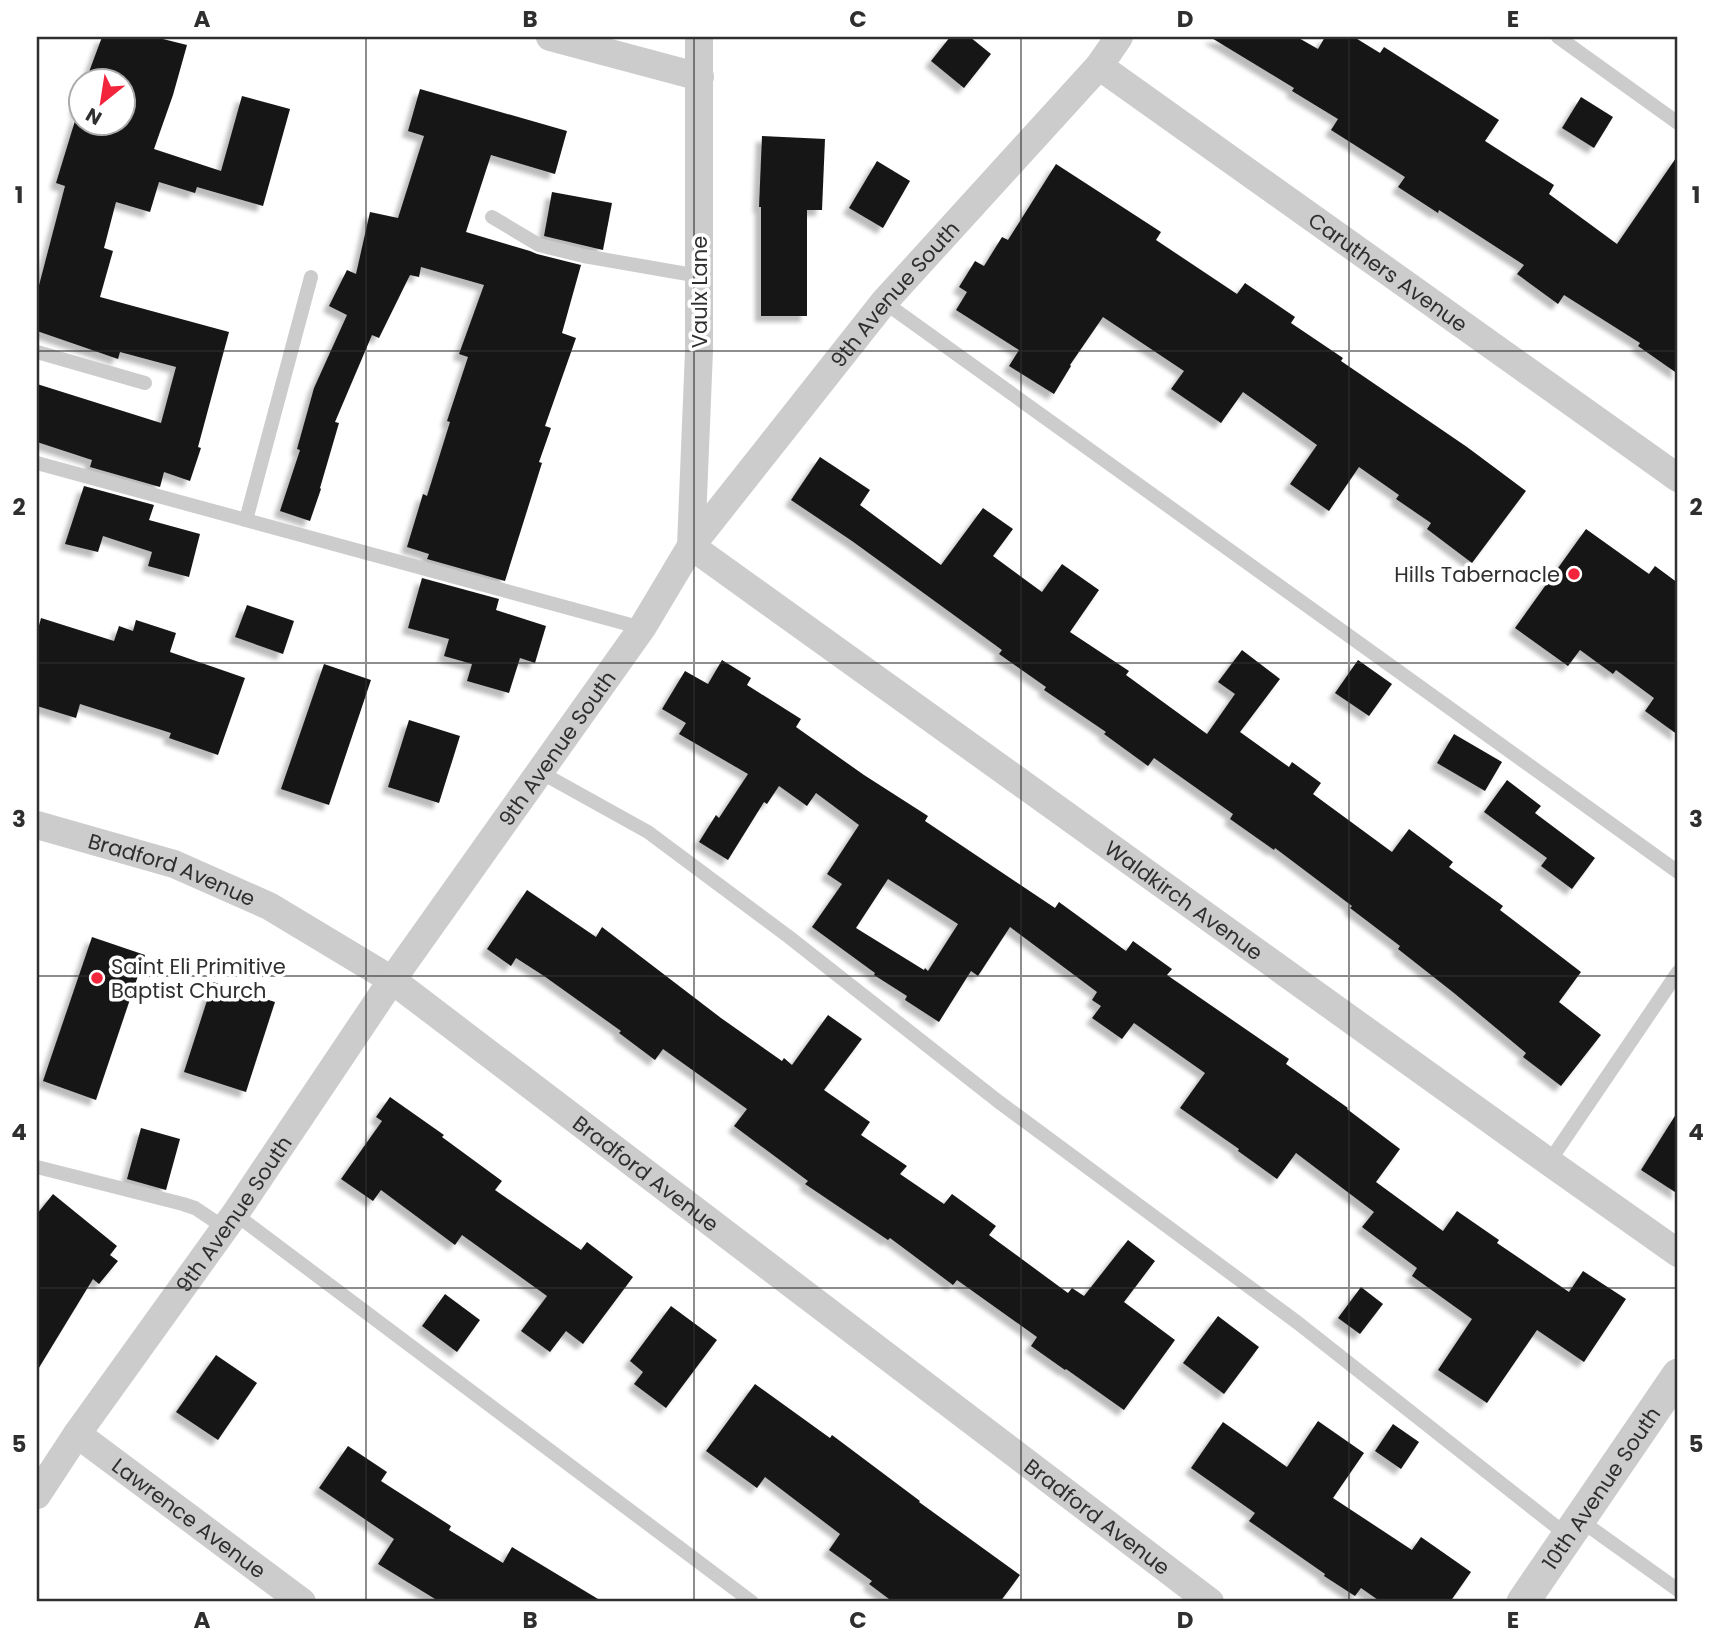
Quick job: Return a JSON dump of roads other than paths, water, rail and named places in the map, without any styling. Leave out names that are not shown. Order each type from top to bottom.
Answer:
[{"type":"street","points":[[550,37],[700,77]]},
{"type":"street","name":"Vaulx Lane","points":[[691,546],[699,351],[699,37]]},
{"type":"street","name":"9th Avenue South","points":[[37,1495],[77,1434],[230,1221],[392,980],[642,628],[691,546],[884,302],[1099,66],[1119,37]]},
{"type":"street","name":"Caruthers Avenue","points":[[1099,66],[1678,478]]},
{"type":"street","name":"Waldkirch Avenue","points":[[691,546],[1678,1253]]},
{"type":"street","name":"Bradford Avenue","points":[[37,825],[174,864],[269,906],[392,980],[1210,1602]]},
{"type":"street","name":"10th Avenue South","points":[[1523,1602],[1678,1375]]},
{"type":"street","name":"Lawrence Avenue","points":[[77,1434],[302,1602]]},
{"type":"lane","points":[[1558,37],[1678,122]]},
{"type":"lane","points":[[492,218],[539,244],[584,256],[699,276]]},
{"type":"lane","points":[[246,520],[311,277]]},
{"type":"lane","points":[[884,302],[1678,872]]},
{"type":"lane","points":[[37,352],[145,383]]},
{"type":"lane","points":[[37,463],[642,628]]},
{"type":"lane","points":[[540,772],[648,832],[789,937],[999,1102],[1574,1528],[1678,1590]]},
{"type":"lane","points":[[1549,1162],[1678,972]]},
{"type":"lane","points":[[37,1167],[183,1204],[230,1221],[752,1602]]},
{"type":"place","name":"Hills Tabernacle","points":[[1574,574]]},
{"type":"place","name":"Saint Eli Primitive Baptist Church","points":[[97,978]]}]
